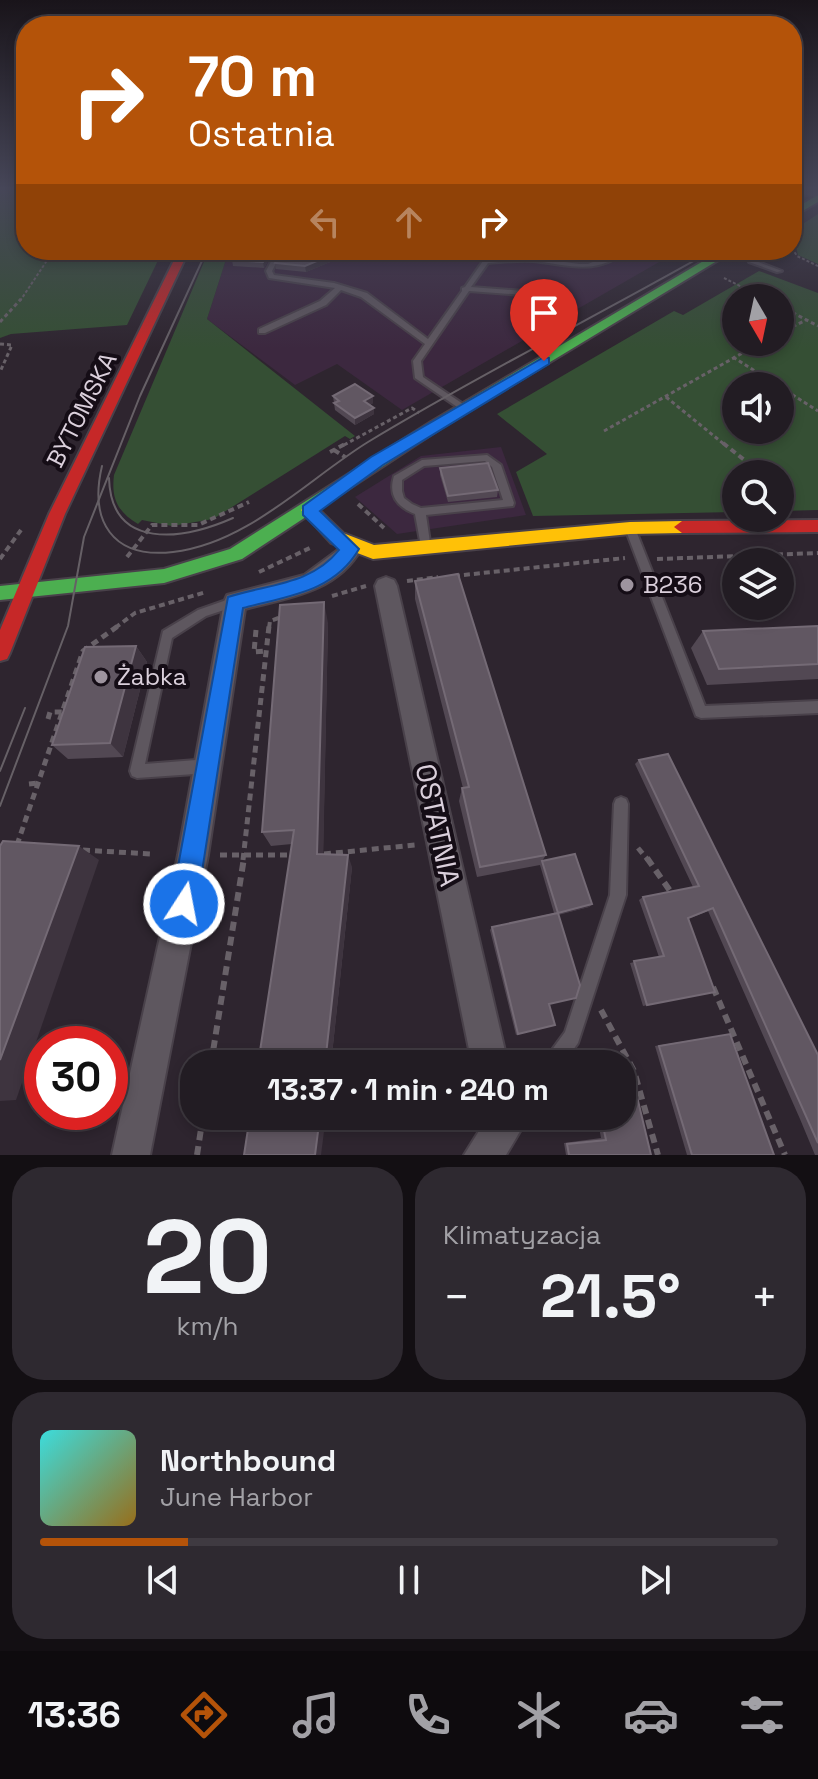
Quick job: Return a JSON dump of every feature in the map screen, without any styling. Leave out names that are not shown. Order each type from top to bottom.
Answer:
[{"type":"street","name":"BYTOMSKA","points":[[0,653],[57,514],[179,260]]},
{"type":"street","points":[[0,593],[127,582],[202,567],[236,554],[309,510],[377,461],[463,408],[713,260]]},
{"type":"street","points":[[309,510],[338,541],[350,549],[373,552],[630,528],[818,526]]},
{"type":"street","points":[[131,1155],[193,855],[235,602],[319,580],[333,571],[350,549]]},
{"type":"street","name":"OSTATNIA","points":[[387,584],[487,1050]]},
{"type":"lane","points":[[275,260],[269,271],[271,277],[340,287],[364,295],[429,343]]},
{"type":"lane","points":[[463,408],[419,378],[417,361],[464,289],[486,261],[492,260]]},
{"type":"lane","points":[[552,260],[585,268],[609,260]]},
{"type":"lane","points":[[751,261],[779,271]]},
{"type":"lane","points":[[262,331],[323,303],[340,287]]},
{"type":"lane","points":[[464,289],[564,296]]},
{"type":"lane","points":[[487,458],[496,465],[509,503],[450,509],[420,512],[407,507],[398,498],[395,489],[397,478],[422,463],[487,458]]},
{"type":"lane","points":[[420,512],[425,545]]},
{"type":"lane","points":[[630,528],[701,712],[818,707]]},
{"type":"lane","points":[[209,766],[137,771],[167,635],[202,613],[235,602]]},
{"type":"lane","points":[[562,1050],[572,1037],[618,895],[621,804]]},
{"type":"path","points":[[0,322],[13,311],[49,260]]},
{"type":"path","points":[[724,278],[736,284]]},
{"type":"path","points":[[794,314],[818,326]]},
{"type":"path","points":[[794,326],[806,320]]},
{"type":"path","points":[[0,344],[12,345],[0,372]]},
{"type":"path","points":[[604,431],[733,357],[818,411]]},
{"type":"path","points":[[666,397],[745,460]]},
{"type":"path","points":[[330,452],[412,408],[426,418]]},
{"type":"path","points":[[351,499],[400,543],[425,545]]},
{"type":"path","points":[[125,560],[152,525],[198,525],[249,502]]},
{"type":"path","points":[[324,599],[351,588],[542,565],[643,558],[772,558],[818,553]]},
{"type":"path","points":[[8,855],[16,846],[83,651],[135,613],[182,599]]},
{"type":"path","points":[[213,1050],[244,855],[270,621],[297,610]]},
{"type":"path","points":[[257,622],[254,652],[267,651]]},
{"type":"path","points":[[48,719],[50,712],[62,712]]},
{"type":"path","points":[[29,784],[38,783]]},
{"type":"path","points":[[620,828],[667,882],[680,910]]},
{"type":"path","points":[[312,856],[441,843]]},
{"type":"path","points":[[16,846],[31,847]]},
{"type":"path","points":[[76,850],[150,854]]},
{"type":"path","points":[[193,855],[299,855]]},
{"type":"path","points":[[711,982],[785,1155]]},
{"type":"path","points":[[588,987],[634,1071],[658,1155]]},
{"type":"path","points":[[197,1155],[201,1130]]},
{"type":"shaded area","points":[[226,260],[663,260],[402,410],[337,364],[295,385],[207,319]]},
{"type":"shaded area","points":[[501,447],[526,515],[397,534],[355,497],[421,456]]},
{"type":"green space","points":[[0,241],[16,241],[16,260],[158,260],[127,325],[11,334],[0,338]]},
{"type":"green space","points":[[802,241],[818,241],[818,264],[802,257]]},
{"type":"green space","points":[[205,260],[226,260],[207,319],[355,436],[350,439],[345,436],[213,519],[172,526],[142,520],[138,524],[125,515],[117,504],[114,475]]},
{"type":"green space","points":[[759,271],[794,284],[737,284]]},
{"type":"green space","points":[[794,284],[818,293],[818,510],[794,511],[794,460],[722,460],[722,512],[533,516],[516,472],[547,454],[497,414],[674,311],[683,315],[722,292],[722,356],[794,356]]},
{"type":"building","points":[[277,260],[319,260],[305,266],[275,263]]},
{"type":"building","points":[[355,384],[373,396],[364,401],[374,408],[355,418],[334,403],[339,401],[333,396]]},
{"type":"building","points":[[488,463],[498,490],[448,496],[440,468]]},
{"type":"building","points":[[458,574],[546,855],[480,867],[462,788],[469,787],[415,581]]},
{"type":"building","points":[[324,602],[317,854],[348,855],[327,1050],[260,1050],[294,830],[262,832],[280,605]]},
{"type":"building","points":[[818,626],[818,664],[719,669],[703,631]]},
{"type":"building","points":[[136,646],[110,743],[52,745],[85,647]]},
{"type":"building","points":[[668,754],[818,1055],[818,1143],[713,908],[688,918],[715,992],[647,1005],[634,961],[664,956],[643,897],[699,886],[639,760]]},
{"type":"building","points":[[3,841],[79,846],[0,1060],[0,846]]},
{"type":"building","points":[[575,854],[592,904],[558,913],[542,861]]},
{"type":"building","points":[[558,913],[580,985],[576,998],[549,1004],[555,1025],[518,1034],[492,927]]},
{"type":"building","points":[[730,1034],[774,1155],[692,1155],[659,1046]]},
{"type":"building","points":[[636,1092],[651,1155],[569,1155],[567,1144],[606,1140],[604,1130],[636,1130]]},
{"type":"building","points":[[248,1130],[318,1130],[315,1155],[244,1155]]},
{"type":"tram line","points":[[99,499],[140,396],[202,260]]},
{"type":"tram line","points":[[99,499],[103,519],[110,532],[134,549],[152,553],[173,552],[226,537],[276,508],[345,457],[410,417],[695,260]]},
{"type":"tram line","points":[[99,499],[102,466]]},
{"type":"tram line","points":[[109,478],[113,502],[122,518],[136,529],[153,534],[172,534],[213,526],[233,518]]},
{"type":"tram line","points":[[0,806],[68,626],[84,537],[99,499]]},
{"type":"tram line","points":[[0,771],[25,708]]},
{"type":"traffic: fast","points":[[0,593],[164,576],[236,554],[436,425],[713,260]]},
{"type":"traffic: slow","points":[[309,510],[337,538],[373,552],[630,528],[682,527]]},
{"type":"traffic: jam","points":[[0,653],[57,514],[179,260]]},
{"type":"traffic: jam","points":[[682,527],[818,526]]},
{"type":"place","name":"B236","points":[[627,585]]},
{"type":"place","name":"Żabka","points":[[101,677]]},
{"type":"route","points":[[184,904],[235,602],[310,583],[333,571],[350,549],[338,541],[309,510],[377,461],[544,361]]}]
